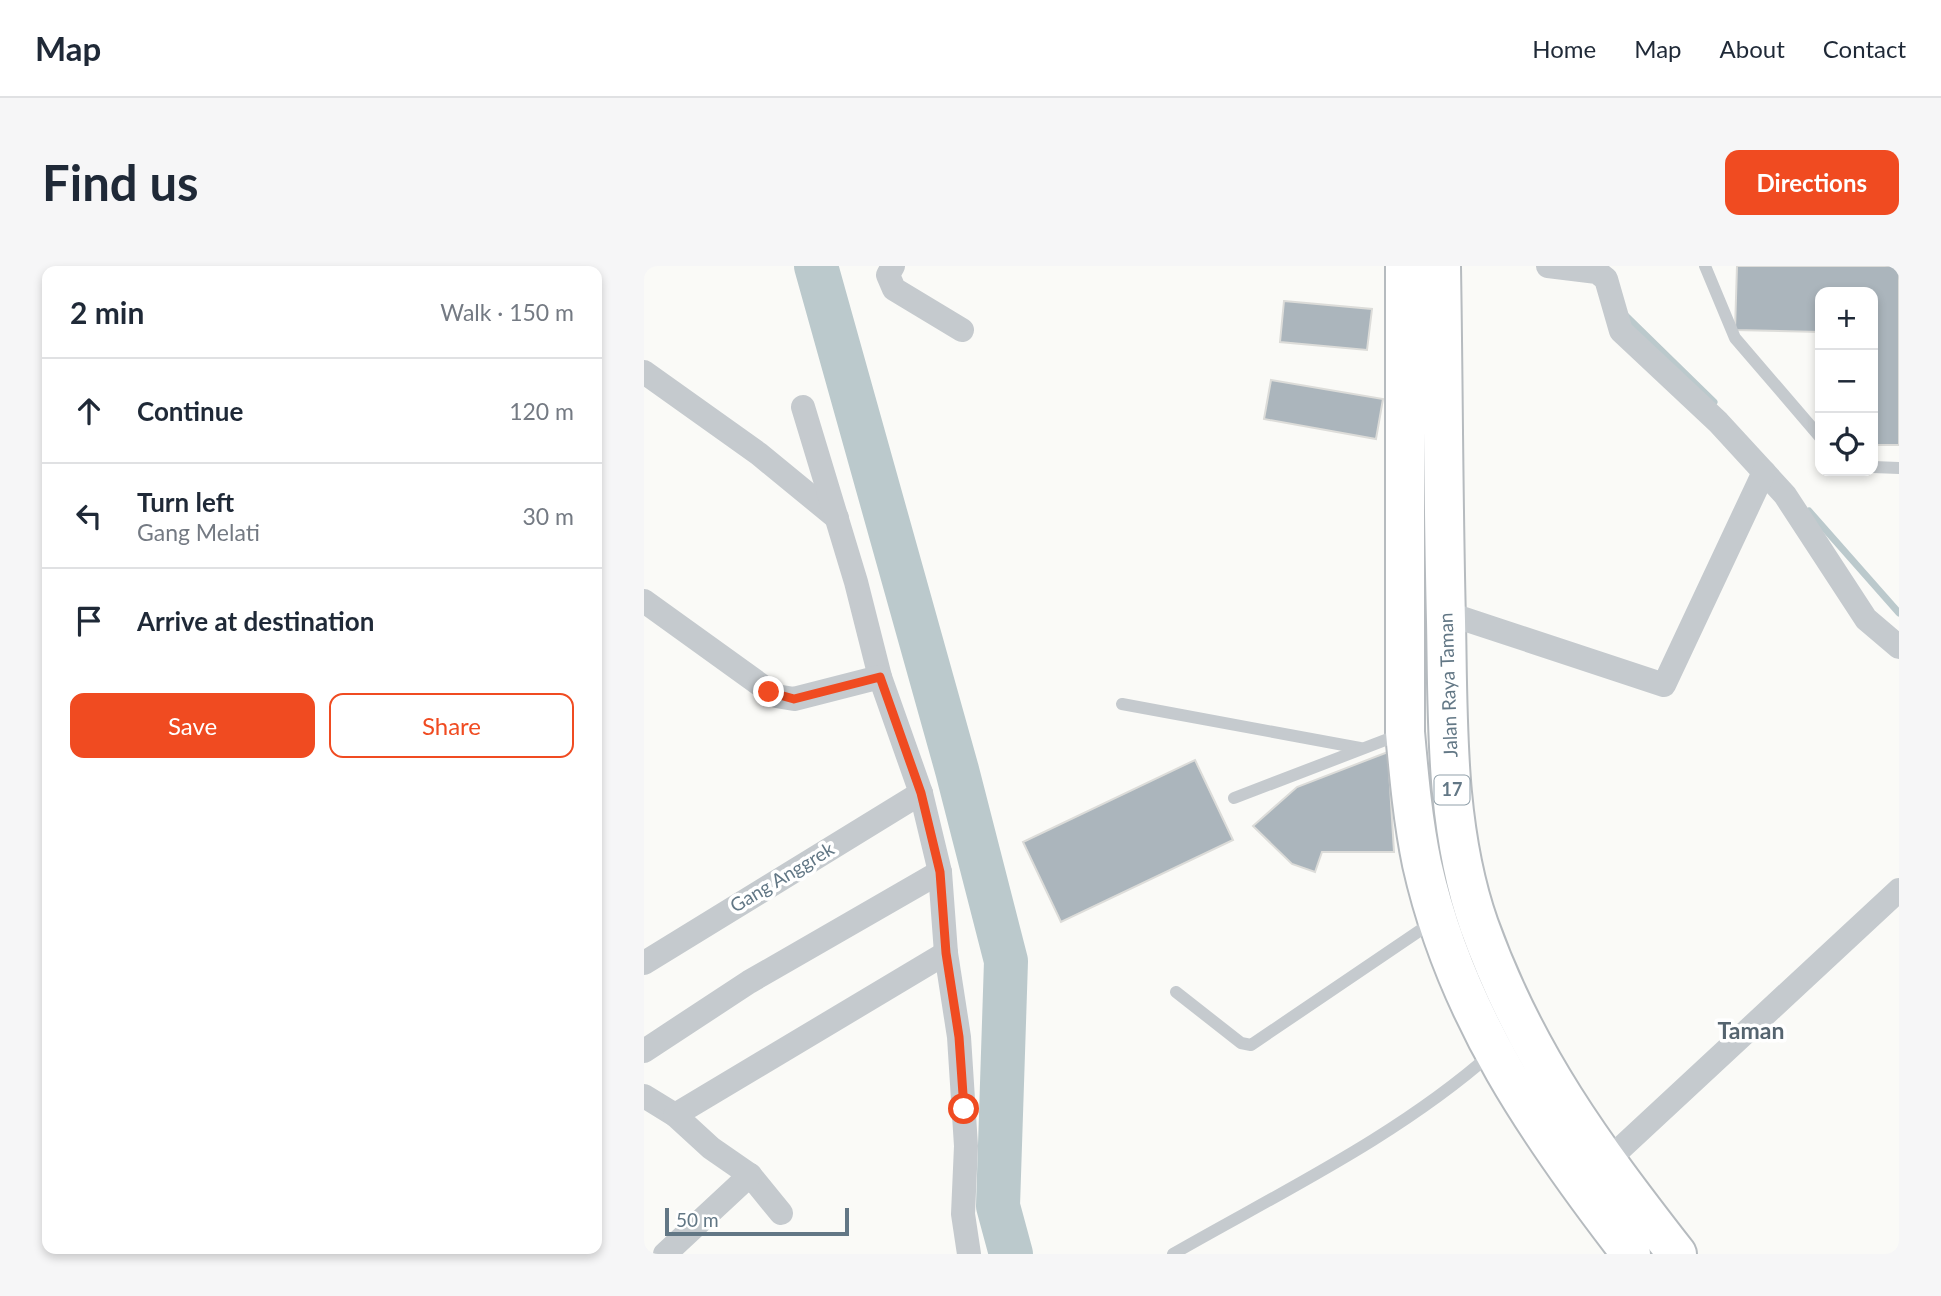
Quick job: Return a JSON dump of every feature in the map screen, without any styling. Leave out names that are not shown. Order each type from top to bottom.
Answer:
[{"type":"highway","name":"17","points":[[1405,266],[1405,732],[1411,796],[1422,863],[1437,919],[1463,989],[1492,1052],[1528,1112],[1618,1243]]},
{"type":"highway","name":"Jalan Raya Taman","points":[[1441,266],[1448,750],[1463,865],[1479,923],[1527,1038],[1556,1090],[1606,1162],[1677,1254]]},
{"type":"street","points":[[893,266],[888,275],[894,289],[962,330]]},
{"type":"street","points":[[1548,266],[1597,272],[1606,279],[1621,331],[1718,422],[1764,472],[1802,517],[1866,619],[1899,647]]},
{"type":"street","points":[[644,372],[759,454],[837,518]]},
{"type":"street","points":[[803,407],[837,518],[880,677],[921,793],[940,872],[946,953],[959,1037],[966,1146],[963,1214],[970,1254]]},
{"type":"street","points":[[1446,613],[1664,685],[1764,472]]},
{"type":"street","points":[[644,601],[776,696],[794,699],[880,677]]},
{"type":"street","name":"Gang Anggrek","points":[[644,962],[921,793]]},
{"type":"street","points":[[644,1051],[750,982],[940,872]]},
{"type":"street","points":[[1606,1162],[1899,890]]},
{"type":"street","points":[[675,1115],[946,953]]},
{"type":"street","points":[[644,1096],[675,1115],[711,1148],[750,1175],[781,1213]]},
{"type":"street","points":[[665,1254],[750,1175]]},
{"type":"lane","points":[[1704,266],[1735,338],[1815,431]]},
{"type":"lane","points":[[1878,467],[1899,468]]},
{"type":"lane","points":[[1122,704],[1360,748]]},
{"type":"lane","points":[[1234,798],[1405,732]]},
{"type":"lane","points":[[1176,992],[1241,1043],[1251,1045],[1437,919]]},
{"type":"lane","points":[[1173,1254],[1396,1125],[1463,1078],[1492,1052]]},
{"type":"building","points":[[1737,266],[1899,266],[1899,445],[1878,445],[1878,287],[1815,287],[1815,332],[1735,330]]},
{"type":"building","points":[[1284,301],[1372,309],[1367,350],[1280,342]]},
{"type":"building","points":[[1271,380],[1383,399],[1376,439],[1264,419]]},
{"type":"building","points":[[1388,752],[1394,852],[1322,852],[1315,872],[1292,864],[1253,826],[1297,787]]},
{"type":"building","points":[[1195,760],[1233,840],[1061,922],[1023,842]]},
{"type":"waterway","points":[[816,266],[957,770],[1006,961],[998,1206],[1011,1254]]},
{"type":"waterway","points":[[1625,315],[1714,402]]},
{"type":"waterway","points":[[1809,511],[1899,613]]},
{"type":"district","name":"Taman","points":[[1751,1031]]},
{"type":"route","points":[[769,692],[794,699],[880,677],[921,793],[940,872],[946,953],[959,1037],[964,1109]]}]
